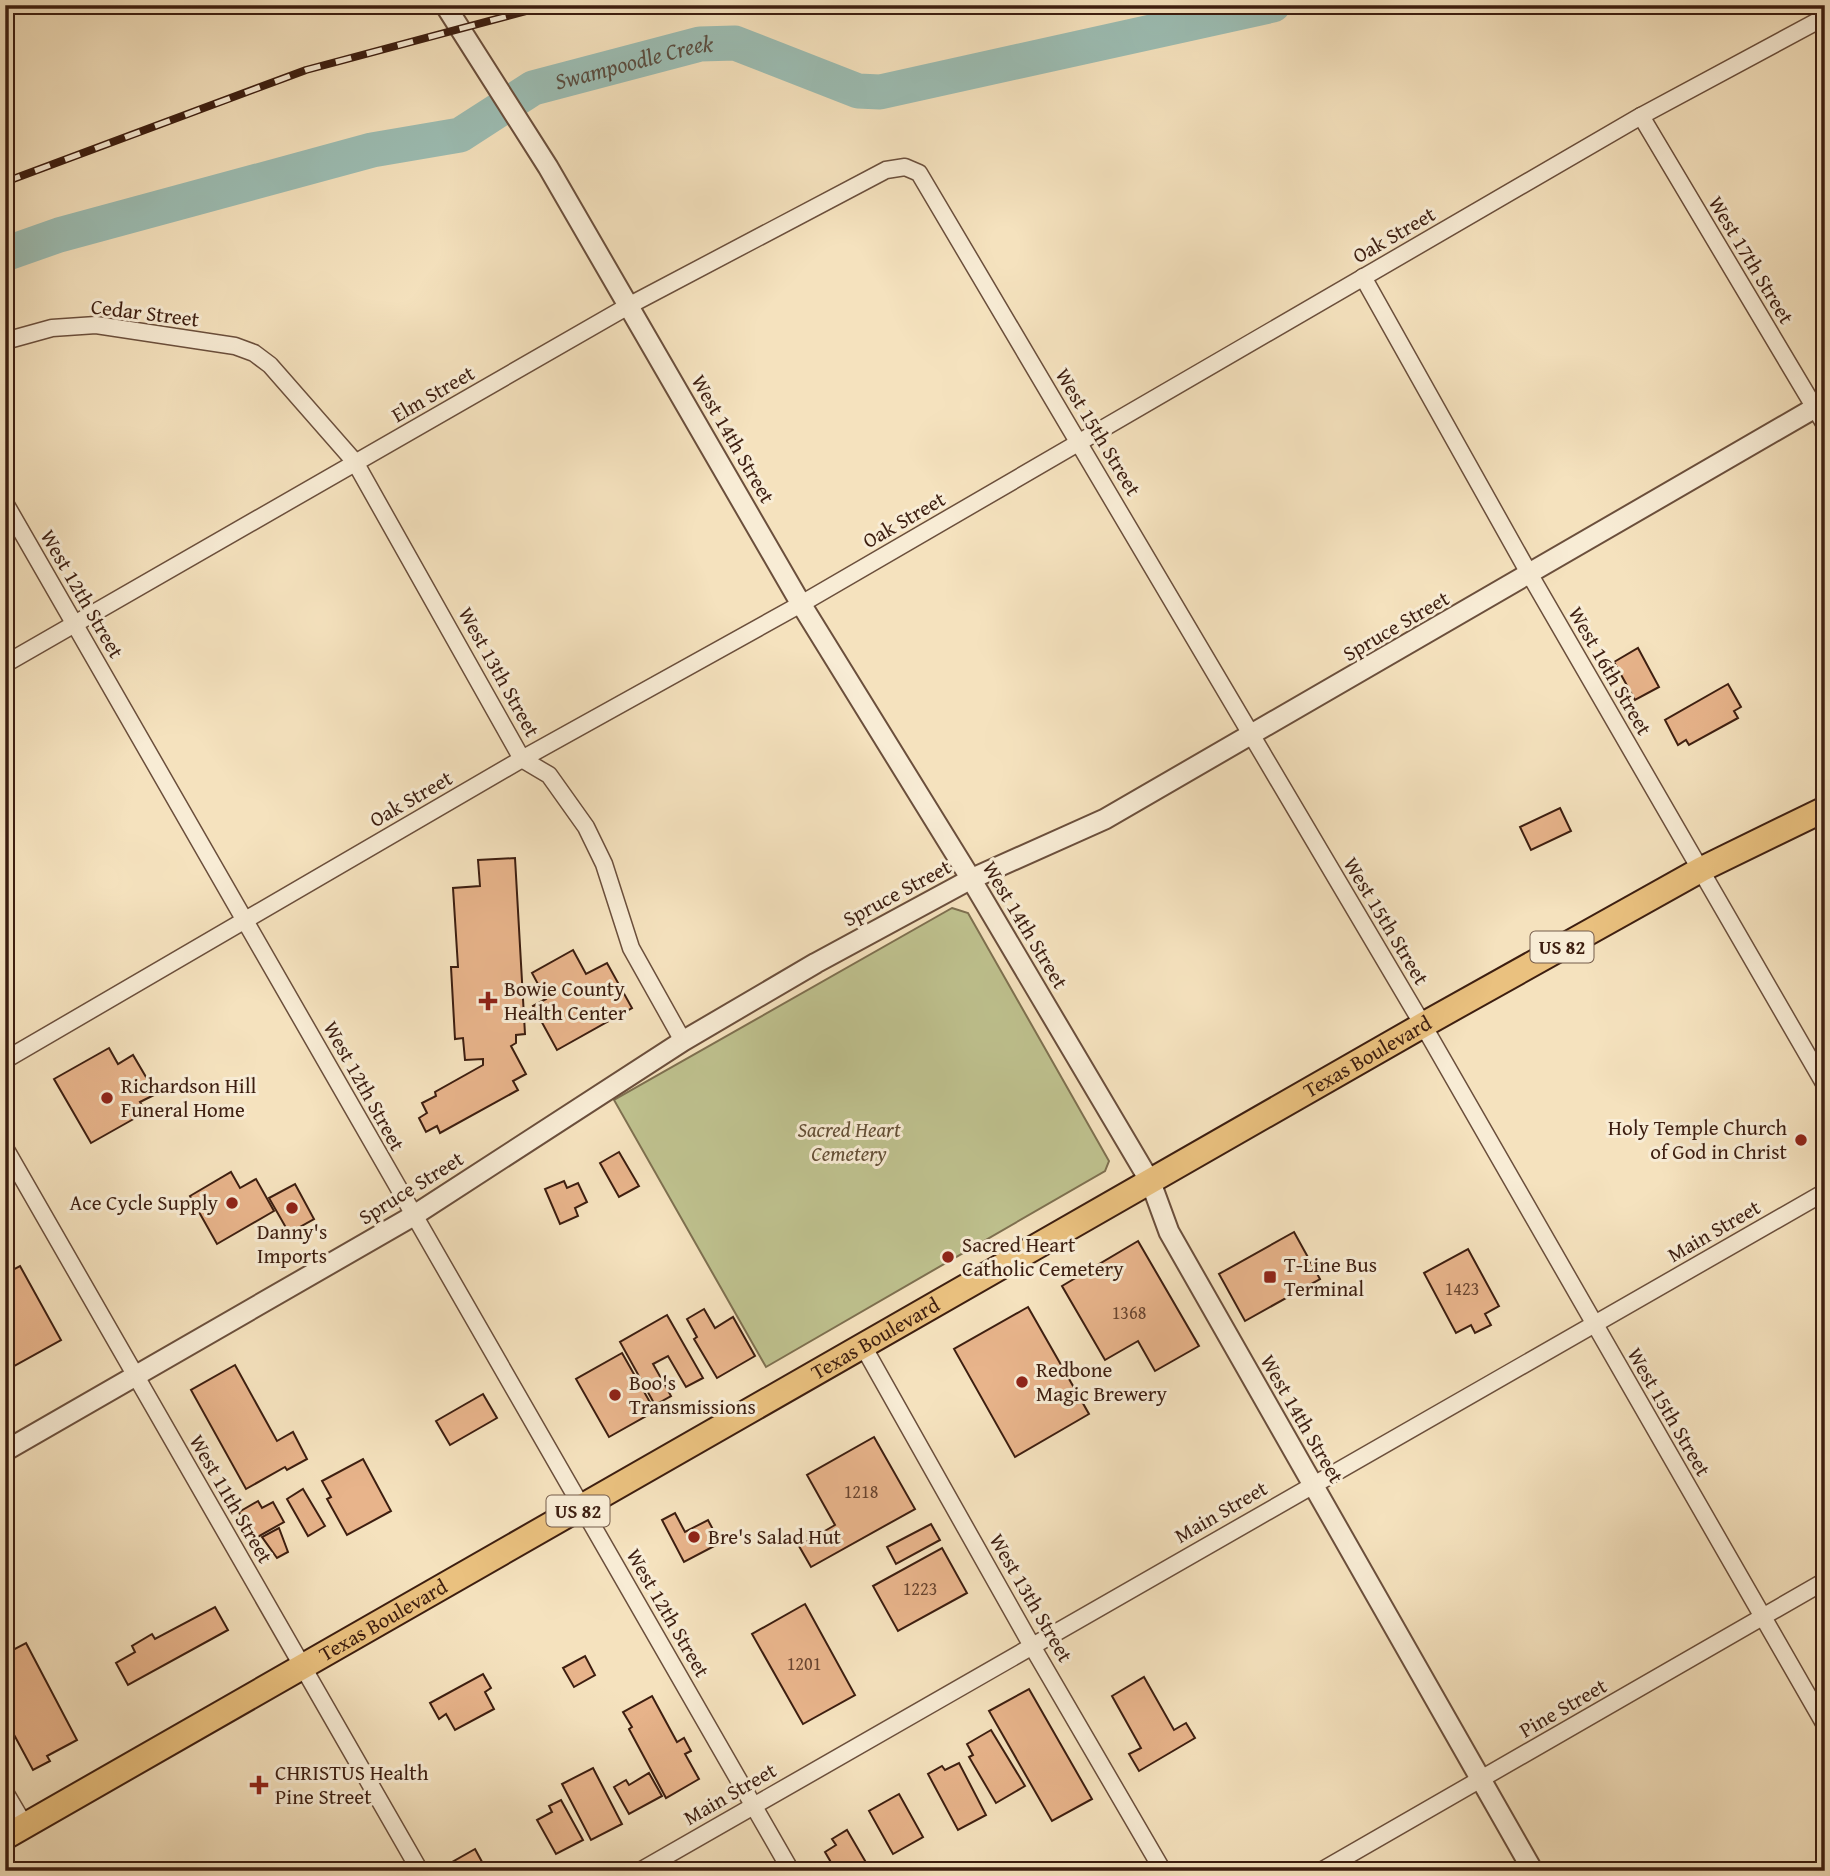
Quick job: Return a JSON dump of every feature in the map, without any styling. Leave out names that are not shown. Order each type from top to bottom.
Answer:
[{"type":"main road","name":"Texas Boulevard","points":[[15,1832],[1423,1025],[1702,869],[1825,809]]},
{"type":"street","name":"West 14th Street","points":[[449,11],[532,143],[802,604],[971,879],[1151,1183],[1170,1233],[1533,1871]]},
{"type":"street","name":"Oak Street","points":[[5,1060],[522,759],[802,604],[1642,116],[1825,17]]},
{"type":"street","name":"West 17th Street","points":[[1642,116],[1821,411]]},
{"type":"street","name":"West 15th Street","points":[[887,170],[905,167],[919,173],[1423,1025],[1825,1725]]},
{"type":"street","name":"Elm Street","points":[[5,664],[629,305],[887,170]]},
{"type":"street","name":"West 16th Street","points":[[1363,276],[1530,575],[1825,1085]]},
{"type":"street","name":"Cedar Street","points":[[5,341],[52,328],[96,326],[235,346],[254,353],[273,371]]},
{"type":"street","name":"West 13th Street","points":[[273,371],[355,462],[522,759],[549,775],[586,827],[604,864],[631,948],[683,1041]]},
{"type":"street","name":"Spruce Street","points":[[5,1451],[413,1216],[683,1041],[816,963],[971,879],[1073,835],[1821,411]]},
{"type":"street","name":"West 12th Street","points":[[5,503],[246,919],[413,1216],[584,1507],[790,1871]]},
{"type":"street","name":"West 11th Street","points":[[5,1148],[420,1871]]},
{"type":"street","name":"Main Street","points":[[640,1871],[1312,1483],[1825,1192]]},
{"type":"street","name":"West 13th Street","points":[[863,1346],[1032,1646],[1163,1871]]},
{"type":"street","name":"Pine Street","points":[[1321,1871],[1825,1581]]},
{"type":"street","points":[[5,1792],[15,1832]]},
{"type":"green space","name":"Sacred Heart Cemetery","points":[[952,908],[968,913],[1109,1161],[1105,1171],[766,1367],[614,1100]]},
{"type":"building","points":[[1638,648],[1659,687],[1635,700],[1614,662]]},
{"type":"building","points":[[1728,684],[1741,707],[1734,711],[1738,718],[1689,745],[1686,740],[1678,745],[1665,720]]},
{"type":"building","points":[[1560,808],[1571,831],[1531,850],[1520,827]]},
{"type":"building","name":"Bowie County Health Center","points":[[515,858],[525,1034],[516,1035],[516,1043],[511,1046],[526,1074],[513,1081],[518,1090],[440,1133],[437,1126],[426,1132],[419,1118],[427,1113],[422,1103],[436,1096],[435,1092],[483,1065],[483,1059],[465,1060],[463,1038],[455,1039],[451,967],[458,967],[453,888],[480,886],[478,860]]},
{"type":"building","points":[[573,950],[586,974],[607,963],[632,1008],[557,1050],[533,1006],[546,999],[532,973]]},
{"type":"building","name":"Richardson Hill Funeral Home","points":[[109,1048],[118,1064],[133,1055],[156,1094],[140,1102],[146,1112],[91,1143],[54,1079]]},
{"type":"building","points":[[619,1152],[639,1186],[619,1197],[600,1163]]},
{"type":"building","name":"Ace Cycle Supply","points":[[231,1172],[240,1188],[256,1179],[274,1211],[217,1244],[190,1196]]},
{"type":"building","points":[[564,1181],[567,1188],[578,1183],[587,1202],[575,1208],[578,1216],[560,1224],[545,1189]]},
{"type":"building","name":"Danny's Imports","points":[[295,1184],[314,1219],[289,1233],[269,1198]]},
{"type":"building","name":"T-Line Bus Terminal","points":[[1294,1232],[1320,1279],[1245,1321],[1219,1274]]},
{"type":"building","points":[[1138,1241],[1199,1346],[1155,1371],[1138,1341],[1105,1360],[1062,1286]]},
{"type":"building","points":[[1468,1249],[1499,1306],[1485,1314],[1491,1325],[1475,1333],[1471,1325],[1456,1333],[1424,1273]]},
{"type":"building","points":[[20,1266],[61,1340],[5,1371],[5,1274]]},
{"type":"building","name":"Redbone Magic Brewery","points":[[1028,1307],[1089,1414],[1015,1457],[954,1349]]},
{"type":"building","points":[[704,1309],[715,1328],[733,1317],[755,1356],[717,1378],[694,1339],[697,1337],[687,1319]]},
{"type":"building","points":[[667,1315],[703,1378],[686,1387],[668,1356],[653,1364],[671,1396],[655,1405],[620,1342]]},
{"type":"building","name":"Boo's Transmissions","points":[[622,1353],[655,1411],[609,1437],[576,1379]]},
{"type":"building","points":[[235,1365],[277,1441],[293,1432],[307,1459],[287,1470],[285,1467],[246,1489],[191,1390]]},
{"type":"building","points":[[483,1394],[497,1418],[450,1445],[436,1421]]},
{"type":"building","points":[[874,1437],[915,1509],[811,1567],[799,1546],[835,1525],[807,1475]]},
{"type":"building","points":[[363,1459],[391,1511],[347,1535],[327,1499],[331,1497],[322,1481]]},
{"type":"building","points":[[303,1489],[325,1526],[308,1536],[287,1499]]},
{"type":"building","points":[[258,1501],[262,1508],[273,1502],[284,1522],[254,1539],[239,1512]]},
{"type":"building","name":"Bre's Salad Hut","points":[[675,1513],[685,1532],[708,1520],[720,1543],[684,1562],[662,1520]]},
{"type":"building","points":[[931,1524],[940,1540],[896,1564],[887,1547]]},
{"type":"building","points":[[279,1528],[288,1552],[277,1558],[262,1537]]},
{"type":"building","points":[[942,1548],[967,1593],[898,1631],[873,1586]]},
{"type":"building","points":[[805,1604],[855,1695],[803,1724],[752,1634]]},
{"type":"building","points":[[215,1607],[228,1630],[128,1685],[116,1663],[135,1652],[132,1646],[152,1634],[155,1639]]},
{"type":"building","points":[[26,1643],[77,1740],[47,1756],[50,1761],[33,1770],[5,1718],[5,1654]]},
{"type":"building","points":[[585,1656],[595,1675],[574,1687],[563,1668]]},
{"type":"building","points":[[483,1674],[491,1688],[485,1692],[494,1709],[455,1730],[446,1714],[439,1719],[430,1703]]},
{"type":"building","points":[[1144,1677],[1174,1730],[1186,1723],[1195,1738],[1139,1771],[1129,1754],[1141,1748],[1112,1696]]},
{"type":"building","points":[[1029,1689],[1092,1799],[1052,1821],[989,1711]]},
{"type":"building","points":[[652,1696],[677,1742],[684,1738],[691,1751],[685,1754],[699,1779],[666,1798],[629,1729],[632,1727],[623,1712]]},
{"type":"building","points":[[991,1730],[1025,1786],[996,1803],[969,1757],[973,1755],[967,1744]]},
{"type":"building","points":[[959,1763],[986,1815],[958,1830],[928,1774],[942,1766],[945,1770]]},
{"type":"building","points":[[593,1768],[622,1824],[591,1840],[562,1784]]},
{"type":"building","points":[[649,1773],[662,1796],[629,1814],[614,1787],[626,1780],[629,1785]]},
{"type":"building","points":[[899,1794],[923,1837],[893,1854],[869,1811]]},
{"type":"building","points":[[561,1800],[583,1840],[556,1854],[537,1820],[552,1812],[549,1806]]},
{"type":"building","points":[[847,1830],[871,1871],[836,1871],[825,1852],[836,1845],[832,1839]]},
{"type":"building","points":[[475,1849],[487,1871],[450,1871],[447,1865]]},
{"type":"waterway","name":"Swampoodle Creek","points":[[5,254],[59,235],[372,150],[460,135],[533,88],[700,44],[735,43],[858,91],[880,92],[1273,5]]},
{"type":"railway","points":[[5,182],[306,70],[549,5]]},
{"type":"place","name":"Bowie County Health Center","points":[[488,1001]]},
{"type":"place","name":"Richardson Hill Funeral Home","points":[[107,1098]]},
{"type":"place","name":"Holy Temple Church of God in Christ","points":[[1801,1140]]},
{"type":"place","name":"Ace Cycle Supply","points":[[232,1203]]},
{"type":"place","name":"Danny's Imports","points":[[292,1208]]},
{"type":"place","name":"Sacred Heart Catholic Cemetery","points":[[948,1257]]},
{"type":"place","name":"T-Line Bus Terminal","points":[[1270,1277]]},
{"type":"place","name":"Redbone Magic Brewery","points":[[1022,1382]]},
{"type":"place","name":"Boo's Transmissions","points":[[615,1395]]},
{"type":"place","name":"Bre's Salad Hut","points":[[694,1537]]},
{"type":"place","name":"CHRISTUS Health Pine Street","points":[[259,1785]]}]
